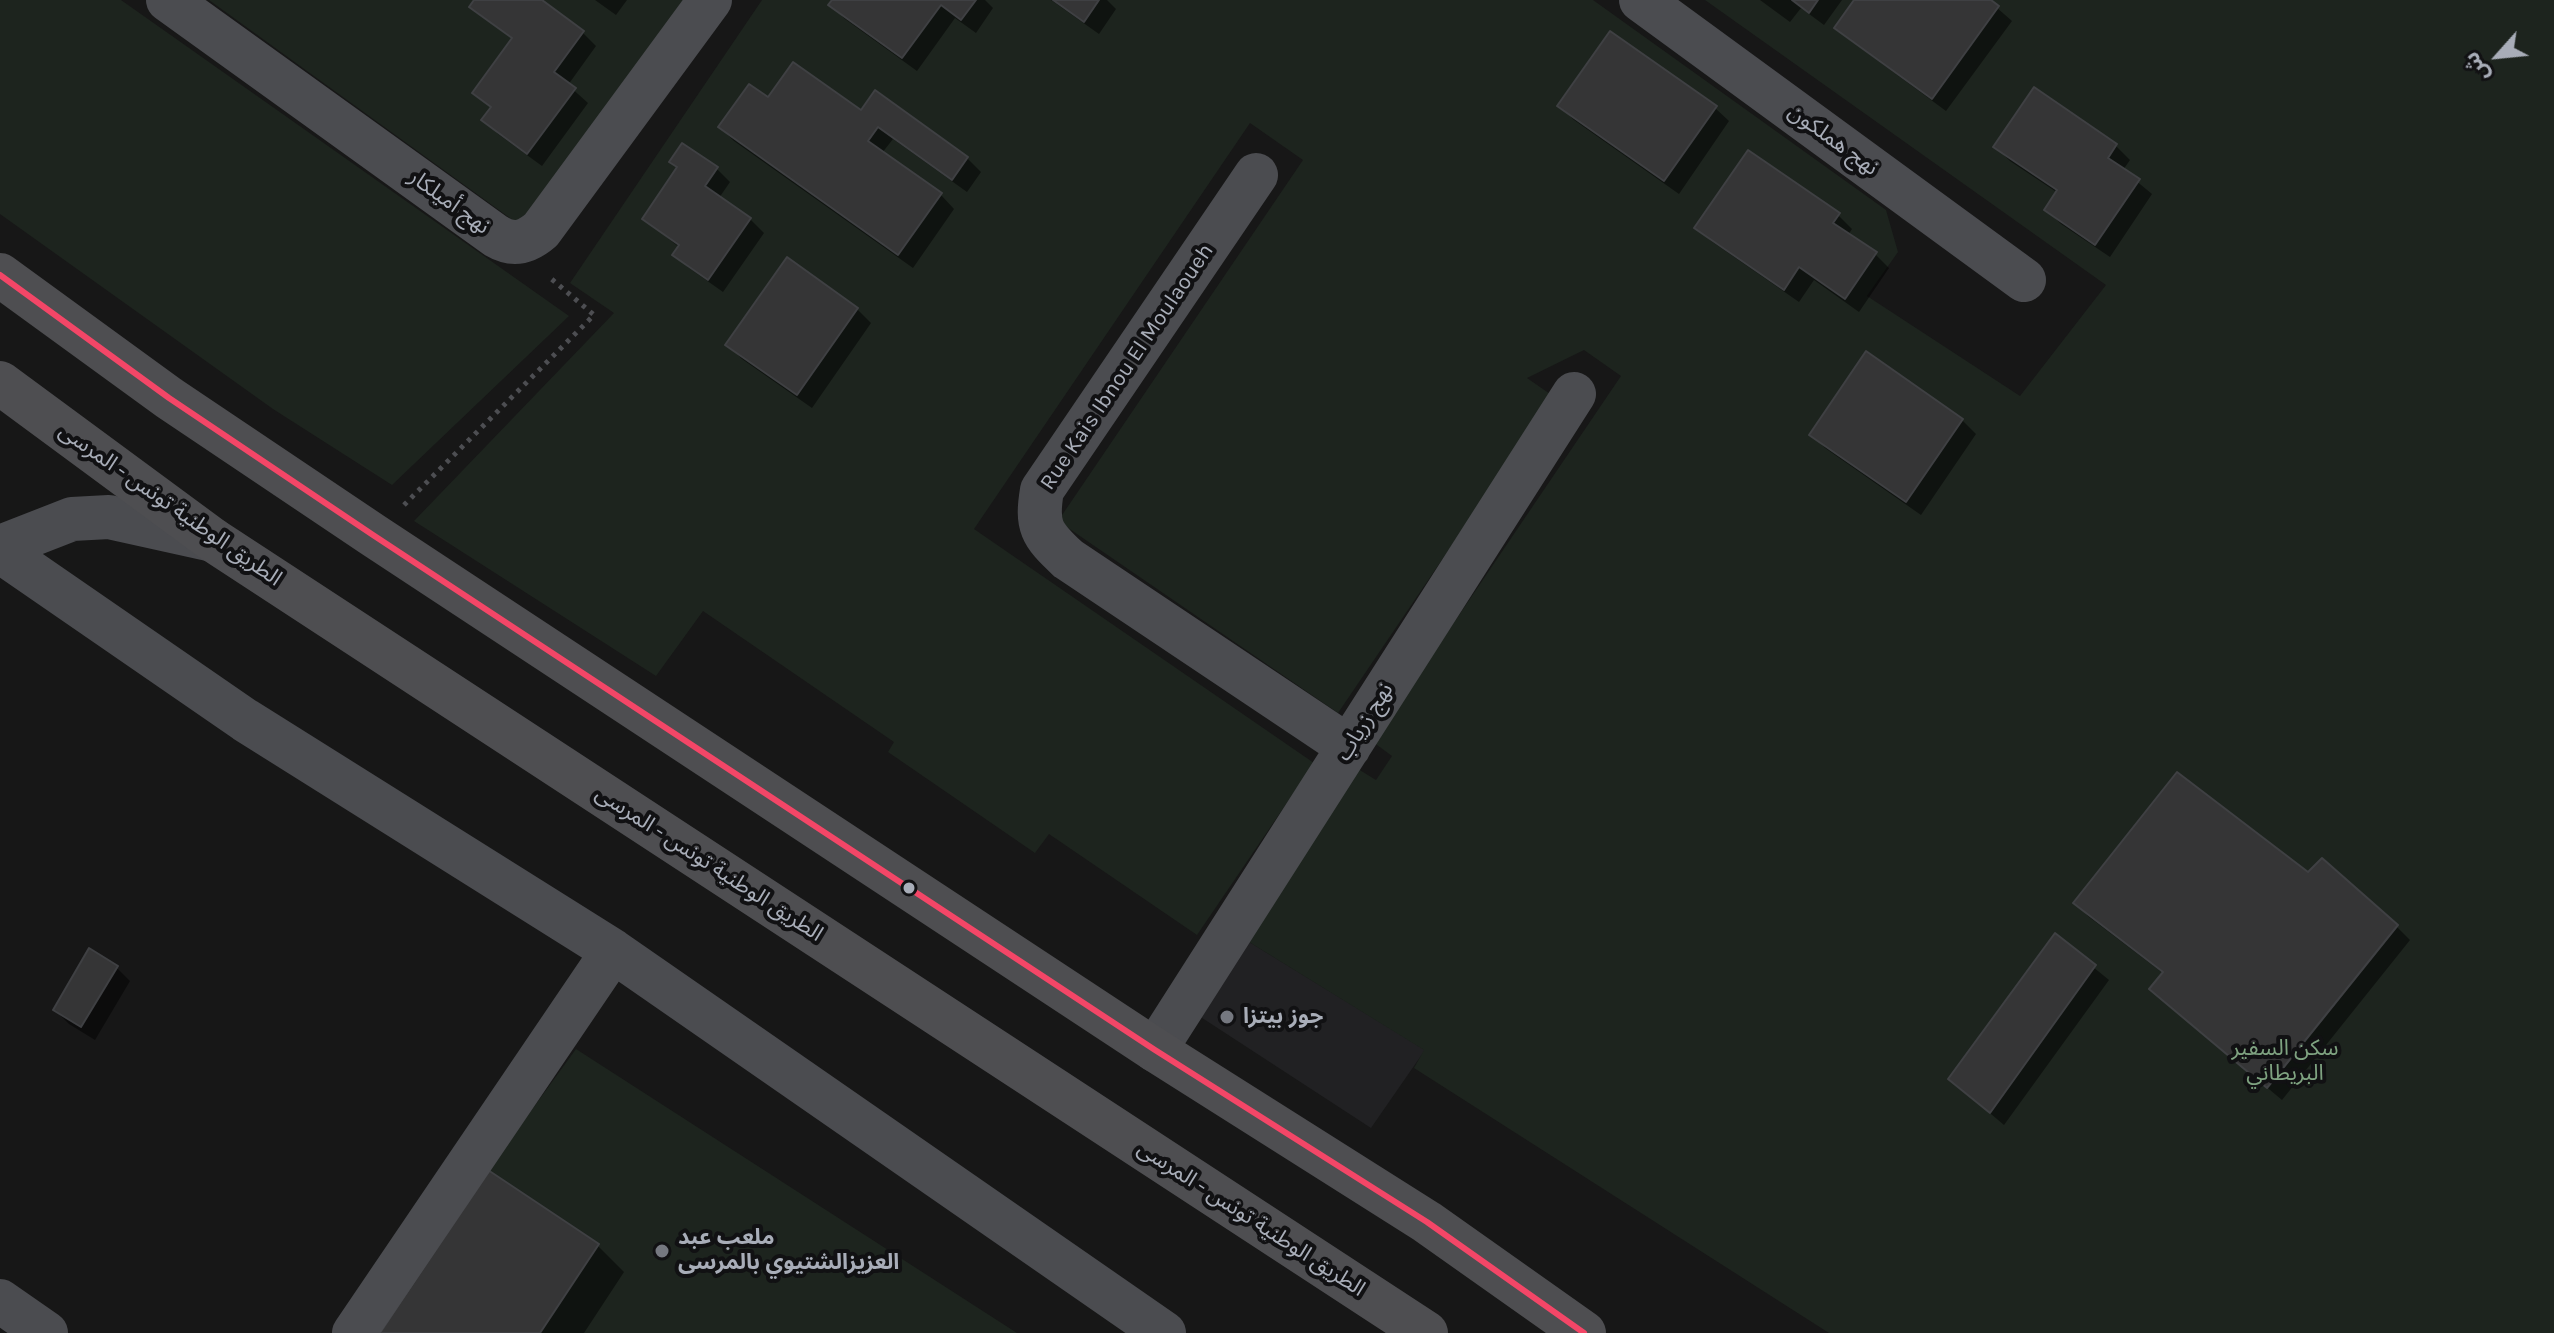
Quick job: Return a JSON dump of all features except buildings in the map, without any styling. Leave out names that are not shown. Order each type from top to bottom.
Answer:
[{"type":"highway","points":[[0,275],[169,398],[373,535],[1155,1050],[1427,1222],[1584,1333]]},
{"type":"highway","name":"الطريق الوطنية تونس - المرسى","points":[[0,383],[213,540],[1426,1333]]},
{"type":"street","name":"نهج أميلكار","points":[[168,0],[507,242],[520,243],[541,230],[710,0]]},
{"type":"street","name":"نهج هملكون","points":[[1641,0],[2024,280]]},
{"type":"street","name":"Rue Kais Ibnou El Moulaoueh","points":[[1256,175],[1042,490],[1038,515],[1046,538],[1068,559],[1349,747]]},
{"type":"street","name":"نهج زرياب","points":[[1155,1050],[1574,394]]},
{"type":"street","points":[[0,549],[72,519],[109,517],[213,540]]},
{"type":"street","points":[[0,549],[245,720],[613,951],[1164,1333]]},
{"type":"street","points":[[354,1333],[613,951]]},
{"type":"street","points":[[0,1301],[46,1333]]},
{"type":"path","points":[[373,535],[594,315],[507,242]]},
{"type":"shaded area","points":[[1241,937],[1425,1050],[1371,1128],[1193,1012]]},
{"type":"green space","points":[[0,0],[121,0],[569,316],[392,485],[273,409],[0,214]]},
{"type":"green space","points":[[209,0],[684,0],[521,226]]},
{"type":"green space","name":"سكن السفير البريطاني","points":[[762,0],[1593,0],[1886,210],[1898,252],[1867,296],[2020,396],[2106,285],[1705,0],[2554,0],[2554,1333],[1829,1333],[1414,1068],[1424,1050],[1241,937],[1358,769],[1376,780],[1392,756],[1373,742],[1621,376],[1584,350],[1527,378],[1553,396],[1338,713],[1058,521],[1303,160],[1250,123],[974,529],[1314,763],[1197,935],[1049,834],[1035,853],[888,752],[894,742],[703,611],[656,676],[414,521],[614,313],[570,283]]},
{"type":"green space","name":"ملعب عبد العزيزالشتيوي بالمرسى","points":[[576,1049],[1017,1333],[380,1333],[488,1170]]},
{"type":"transit line","points":[[0,275],[169,398],[373,535],[1155,1050],[1427,1222],[1584,1333]]},
{"type":"place","name":"جوز بيتزا","points":[[1227,1017]]},
{"type":"place","name":"ملعب عبد العزيزالشتيوي بالمرسى","points":[[662,1251]]}]
